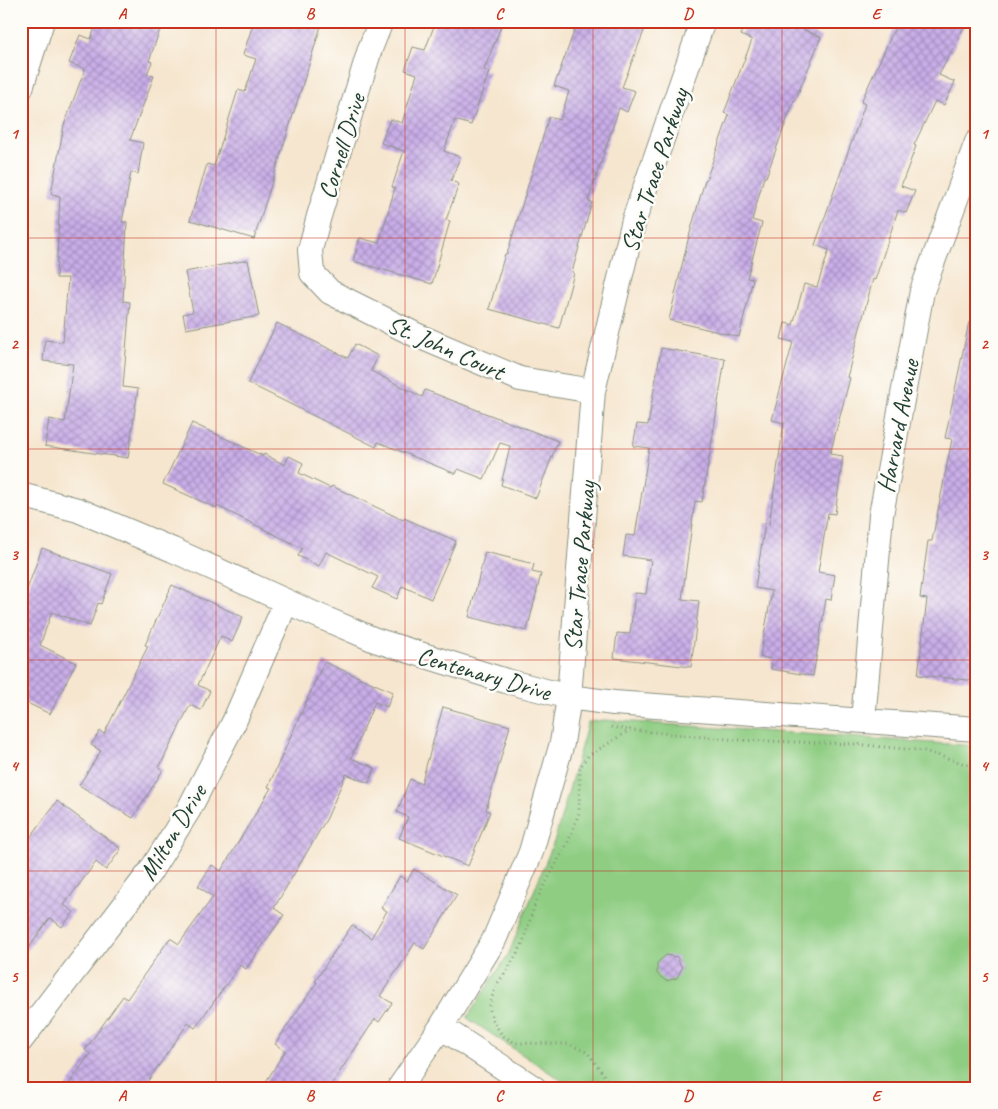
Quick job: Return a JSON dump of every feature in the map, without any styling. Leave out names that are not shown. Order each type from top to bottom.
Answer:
[{"type":"street","points":[[21,88],[42,21]]},
{"type":"street","name":"Cornell Drive","points":[[312,273],[310,250],[319,216],[370,49],[381,21]]},
{"type":"street","name":"Star Trace Parkway","points":[[399,1088],[441,1027],[494,940],[531,852],[562,743],[569,697],[593,391],[634,220],[703,21]]},
{"type":"street","name":"Harvard Avenue","points":[[863,720],[881,515],[922,291],[977,142]]},
{"type":"street","name":"St. John Court","points":[[312,273],[330,292],[416,335],[511,376],[593,391]]},
{"type":"street","name":"Centenary Drive","points":[[21,494],[78,510],[384,643],[506,682],[569,697],[614,703],[977,729]]},
{"type":"street","name":"Milton Drive","points":[[21,1040],[150,872],[188,811],[234,722],[286,602]]},
{"type":"street","points":[[441,1027],[534,1088]]},
{"type":"path","points":[[612,1088],[588,1053],[569,1044],[515,1043],[502,1034],[493,1021],[489,1006],[496,984],[506,972],[522,945],[537,898],[569,840],[579,813],[580,767],[588,756],[630,730],[738,740],[855,744],[925,751],[977,768]]},
{"type":"green space","points":[[604,720],[977,746],[977,1088],[573,1088],[467,1018],[509,953],[555,839],[588,722]]},
{"type":"building","points":[[97,21],[163,21],[149,61],[152,62],[147,74],[154,76],[130,140],[143,143],[138,174],[131,172],[122,222],[127,222],[123,301],[130,302],[123,387],[138,389],[128,458],[45,446],[49,419],[65,422],[73,364],[43,361],[45,340],[63,342],[68,278],[56,278],[60,196],[51,194],[64,125],[85,69],[69,63],[80,35],[91,39]]},
{"type":"building","points":[[254,21],[306,21],[321,26],[254,239],[190,220],[207,164],[214,166],[238,90],[245,92],[256,59],[243,55]]},
{"type":"building","points":[[436,21],[503,21],[484,70],[489,72],[471,125],[455,120],[444,151],[460,157],[451,181],[459,184],[446,220],[450,221],[432,284],[353,261],[360,238],[379,243],[395,188],[392,187],[404,151],[381,143],[390,119],[402,123],[417,74],[405,70],[413,47],[425,50]]},
{"type":"building","points":[[578,21],[648,21],[622,87],[635,91],[627,112],[619,108],[588,201],[592,202],[572,272],[574,273],[559,328],[489,309],[549,117],[560,120],[569,91],[554,86]]},
{"type":"building","points":[[747,21],[782,21],[821,37],[794,100],[766,177],[764,177],[752,220],[762,223],[747,278],[753,279],[739,337],[669,320],[688,240],[705,180],[729,115],[724,113],[752,40],[741,35]]},
{"type":"building","points":[[898,21],[967,21],[939,75],[955,82],[944,105],[935,101],[914,145],[916,146],[901,186],[915,191],[906,213],[898,210],[875,280],[873,279],[847,377],[850,378],[830,454],[843,456],[835,514],[828,513],[818,572],[835,575],[831,600],[826,599],[813,676],[771,669],[772,659],[760,657],[772,591],[755,588],[765,523],[769,524],[784,423],[772,420],[793,342],[781,339],[785,323],[793,325],[804,284],[817,287],[829,250],[815,245],[865,104],[861,102]]},
{"type":"building","points":[[248,260],[259,316],[186,329],[183,314],[193,312],[185,272]]},
{"type":"building","points":[[969,322],[977,323],[977,681],[918,675],[927,599],[920,598],[928,541],[932,541],[952,439],[945,438]]},
{"type":"building","points":[[277,323],[348,358],[355,344],[378,356],[371,371],[422,397],[425,390],[558,441],[536,498],[501,485],[510,446],[500,443],[484,479],[458,469],[456,474],[378,442],[376,447],[248,383]]},
{"type":"building","points":[[661,348],[725,359],[702,502],[695,501],[682,599],[699,601],[691,667],[614,658],[617,633],[630,634],[635,593],[646,594],[651,560],[623,556],[626,535],[635,536],[649,448],[633,446],[637,424],[648,425]]},
{"type":"building","points":[[192,423],[285,465],[289,456],[303,463],[299,473],[330,488],[332,486],[403,520],[404,518],[456,541],[431,599],[402,586],[397,599],[372,588],[378,577],[326,552],[319,566],[298,556],[302,548],[217,506],[216,508],[163,484]]},
{"type":"building","points":[[42,548],[112,574],[101,604],[98,603],[90,626],[52,612],[40,645],[76,663],[50,714],[21,700],[21,606]]},
{"type":"building","points":[[485,552],[534,564],[532,572],[541,574],[527,631],[469,617]]},
{"type":"building","points":[[172,585],[243,617],[232,642],[221,636],[198,685],[210,691],[201,710],[190,705],[159,768],[163,770],[133,818],[79,785],[101,751],[91,745],[100,731],[104,734],[148,646],[145,645]]},
{"type":"building","points":[[324,662],[393,692],[387,707],[375,702],[351,758],[375,768],[369,783],[346,774],[327,818],[274,908],[284,915],[246,969],[240,965],[195,1028],[188,1023],[143,1088],[66,1088],[90,1054],[85,1050],[123,996],[127,999],[170,938],[179,944],[213,897],[198,886],[212,865],[221,871],[271,788],[268,787]]},
{"type":"building","points":[[443,707],[510,726],[486,810],[490,812],[468,866],[399,838],[408,817],[397,812],[410,779],[421,784]]},
{"type":"building","points":[[57,801],[121,849],[106,870],[96,862],[64,905],[74,912],[62,927],[50,918],[21,959],[21,850]]},
{"type":"building","points":[[414,869],[457,895],[424,949],[415,943],[380,996],[392,1003],[379,1022],[375,1019],[329,1088],[262,1088],[285,1051],[275,1044],[317,982],[315,981],[352,925],[371,938],[387,911],[381,908],[400,876],[407,881]]},
{"type":"building","points":[[666,955],[677,957],[682,968],[677,978],[666,981],[657,974],[657,963]]}]
